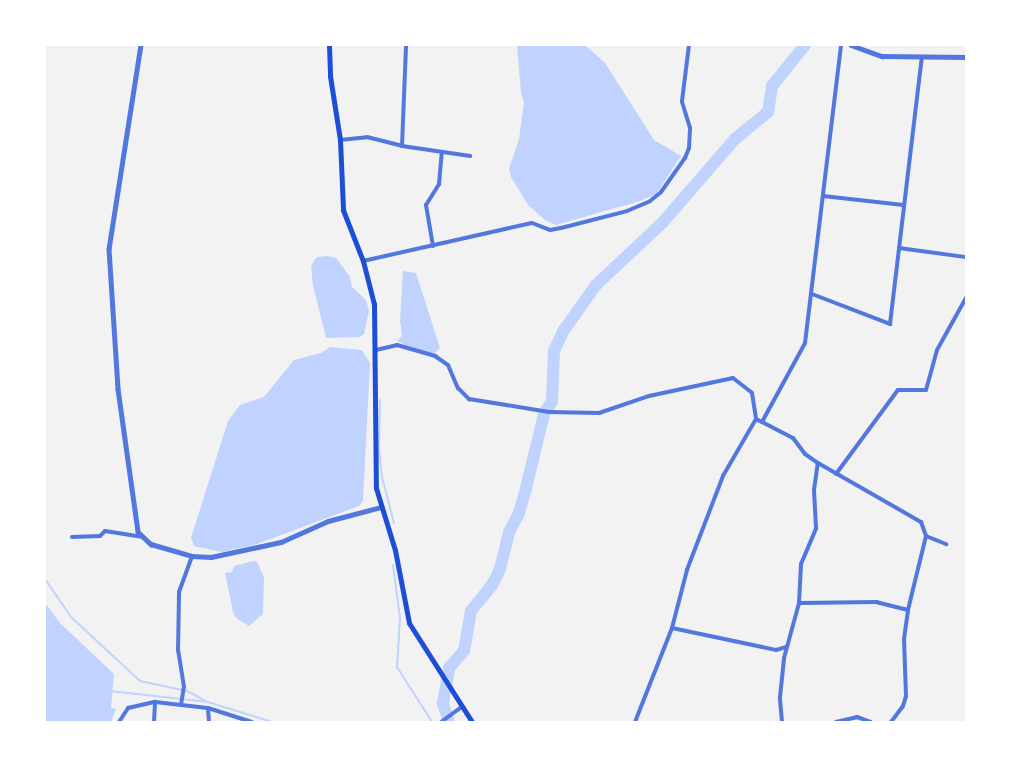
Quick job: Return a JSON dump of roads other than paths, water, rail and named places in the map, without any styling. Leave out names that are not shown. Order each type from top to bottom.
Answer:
[{"type":"main road","points":[[329,45],[330,76],[340,140],[343,210],[363,261],[374,304],[376,350],[374,473],[381,507],[395,550],[409,623],[472,722]]},
{"type":"street","points":[[141,45],[111,229],[109,279],[118,389],[135,524],[142,537],[151,544],[192,556],[211,557],[281,542],[328,521],[381,507]]},
{"type":"street","points":[[402,146],[406,45]]},
{"type":"street","points":[[363,261],[532,223],[550,230],[561,228],[627,211],[656,197],[686,158],[690,128],[682,100],[689,45]]},
{"type":"street","points":[[762,422],[805,343],[841,45]]},
{"type":"street","points":[[851,45],[882,56],[966,57]]},
{"type":"street","points":[[812,294],[890,324],[922,57]]},
{"type":"street","points":[[340,140],[367,137],[402,146],[470,156]]},
{"type":"street","points":[[434,246],[426,205],[439,184],[442,152]]},
{"type":"street","points":[[823,196],[904,205]]},
{"type":"street","points":[[899,248],[966,258]]},
{"type":"street","points":[[836,474],[898,390],[926,390],[938,350],[966,298]]},
{"type":"street","points":[[376,350],[397,345],[435,356],[448,365],[458,388],[469,399],[547,412],[600,413],[649,396],[733,378],[754,398],[756,419],[723,476],[687,570],[672,628],[635,722]]},
{"type":"street","points":[[756,419],[794,438],[805,454],[818,463],[921,522],[926,536],[908,610],[904,639],[906,696],[903,706],[891,722]]},
{"type":"street","points":[[782,722],[780,698],[786,646],[799,603],[801,564],[816,528],[814,490],[818,463]]},
{"type":"street","points":[[72,537],[100,536],[105,531],[142,537]]},
{"type":"street","points":[[926,536],[946,544]]},
{"type":"street","points":[[182,703],[179,592],[192,556]]},
{"type":"street","points":[[799,603],[877,602],[908,610]]},
{"type":"street","points":[[672,628],[776,650],[786,646]]},
{"type":"street","points":[[154,722],[155,702]]},
{"type":"street","points":[[119,722],[128,708],[155,702],[182,703],[208,708],[252,722]]},
{"type":"street","points":[[446,719],[462,706]]},
{"type":"street","points":[[208,708],[209,722]]},
{"type":"street","points":[[836,722],[857,717],[871,722]]},
{"type":"water","points":[[517,45],[585,45],[605,63],[654,140],[681,156],[656,194],[640,201],[556,225],[545,220],[528,205],[511,177],[509,169],[519,139],[524,103]]},
{"type":"water","points":[[317,257],[336,258],[350,277],[352,287],[366,300],[369,311],[364,334],[360,337],[326,338],[313,286],[311,266]]},
{"type":"water","points":[[403,271],[416,273],[440,348],[435,353],[415,350],[397,341],[402,336],[400,320]]},
{"type":"water","points":[[330,347],[362,350],[370,363],[363,501],[359,506],[257,544],[222,552],[194,546],[191,538],[228,421],[240,405],[264,397],[294,360],[321,353]]},
{"type":"water","points":[[257,562],[264,577],[263,614],[249,626],[236,618],[233,612],[225,573],[232,572],[234,566]]},
{"type":"water","points":[[45,603],[60,623],[114,674],[111,708],[116,709],[111,722],[45,722]]},
{"type":"waterway","points":[[449,722],[443,703],[449,668],[464,651],[471,611],[492,585],[500,569],[509,532],[519,513],[544,414],[552,401],[554,351],[564,330],[596,285],[663,222],[735,139],[768,112],[772,86],[805,45]]},
{"type":"waterway","points":[[380,400],[379,449],[382,477],[394,523]]},
{"type":"waterway","points":[[393,565],[400,618],[397,667],[432,722]]},
{"type":"waterway","points":[[45,579],[71,617],[140,681],[187,691],[206,701]]},
{"type":"waterway","points":[[110,691],[208,702],[272,722]]}]
